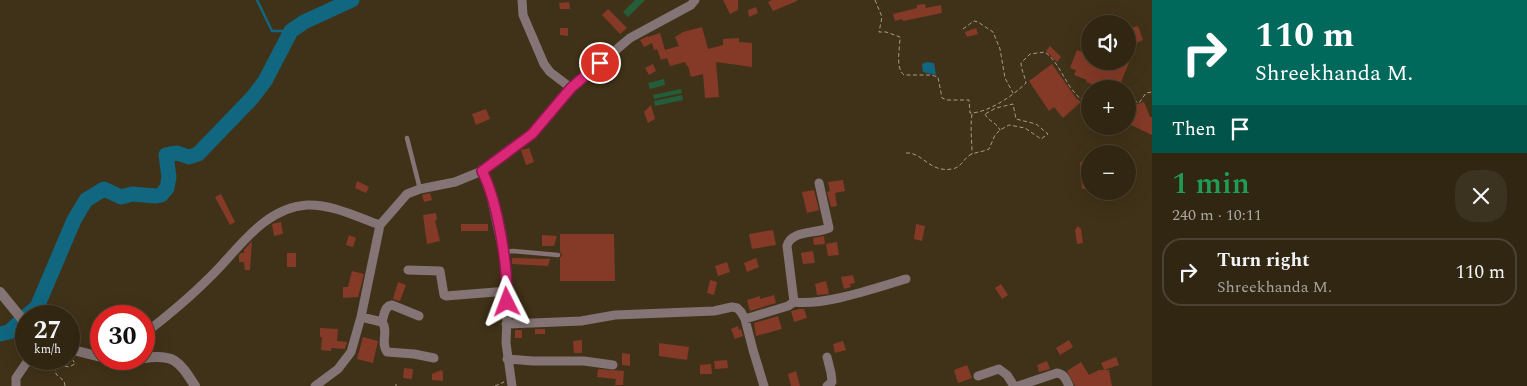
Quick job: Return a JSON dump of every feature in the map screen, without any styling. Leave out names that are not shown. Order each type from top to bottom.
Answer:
[{"type":"street","points":[[522,0],[523,15],[544,64],[550,72],[571,88]]},
{"type":"street","points":[[315,386],[338,369],[350,352],[361,317],[380,225],[407,194],[420,189],[454,182],[482,171],[532,134],[571,88],[630,38],[691,5],[695,0]]},
{"type":"street","points":[[482,171],[488,182],[503,252],[508,291],[506,324],[507,359],[512,386]]},
{"type":"street","points":[[794,302],[787,246],[788,240],[794,236],[828,228],[819,183]]},
{"type":"street","points":[[155,325],[208,279],[257,227],[291,208],[305,205],[335,209],[380,225]]},
{"type":"street","points":[[408,270],[440,270],[442,292],[446,296],[508,291]]},
{"type":"street","points":[[745,319],[788,306],[794,302],[807,304],[823,302],[906,279]]},
{"type":"street","points":[[0,292],[15,309]]},
{"type":"street","points":[[382,322],[386,307],[389,305],[419,316]]},
{"type":"street","points":[[506,324],[581,321],[615,316],[737,308],[745,319],[764,386]]},
{"type":"street","points":[[361,317],[382,322],[386,328],[384,346],[387,352],[434,358]]},
{"type":"street","points":[[155,358],[166,357],[175,361],[183,368],[195,386]]},
{"type":"street","points":[[827,358],[832,382],[827,386]]},
{"type":"street","points":[[507,359],[584,361],[613,365]]},
{"type":"street","points":[[978,376],[999,369],[1016,386],[1057,373],[1065,377],[1069,386]]},
{"type":"street","points":[[16,386],[16,378],[21,370]]},
{"type":"lane","points":[[408,138],[420,189]]},
{"type":"lane","points":[[503,252],[513,251],[558,255]]},
{"type":"path","points":[[875,0],[882,17],[879,32],[886,32],[900,38],[899,70],[901,73],[904,75],[931,75],[938,77],[942,98],[947,100],[969,100],[969,110],[972,113],[970,135],[972,154]]},
{"type":"path","points":[[963,29],[974,21],[993,32],[1000,49],[1006,78],[1013,94]]},
{"type":"path","points":[[972,113],[983,111],[1013,94],[1026,83],[1020,63],[1030,54],[1045,52],[1059,68],[1070,89],[1081,98]]},
{"type":"path","points":[[1136,101],[1139,103],[1146,92],[1152,92]]},
{"type":"path","points":[[906,153],[912,152],[936,169],[941,170],[959,167],[968,156],[989,150],[995,135],[1009,125],[1025,128],[1041,139],[1048,134],[1036,124],[1016,119],[1013,104],[996,108],[984,114]]},
{"type":"path","points":[[983,111],[991,122],[997,124],[1000,130]]},
{"type":"path","points":[[56,370],[56,374],[64,381],[65,386]]},
{"type":"green space","points":[[635,0],[645,0],[628,17],[623,12]]},
{"type":"green space","points":[[664,79],[665,85],[650,89],[648,83]]},
{"type":"green space","points":[[681,89],[682,93],[654,99],[653,95]]},
{"type":"green space","points":[[682,95],[683,100],[655,106],[654,101]]},
{"type":"water","points":[[927,62],[934,63],[936,75],[923,72],[922,64]]},
{"type":"building","points":[[723,0],[738,0],[738,10],[730,14]]},
{"type":"building","points":[[772,0],[797,1],[773,11],[768,2]]},
{"type":"building","points":[[569,2],[570,9],[560,9],[559,3]]},
{"type":"building","points":[[925,4],[926,8],[941,5],[942,13],[895,21],[893,14]]},
{"type":"building","points":[[756,7],[758,13],[749,17],[748,10]]},
{"type":"building","points":[[608,9],[627,28],[620,34],[602,15]]},
{"type":"building","points":[[1138,26],[1143,40],[1136,43],[1136,27]]},
{"type":"building","points":[[702,27],[708,49],[723,45],[723,39],[739,38],[739,42],[752,43],[752,67],[716,62],[719,97],[705,98],[703,74],[691,77],[685,62],[670,66],[667,58],[661,60],[657,49],[654,50],[652,43],[644,47],[640,40],[660,33],[665,50],[679,46],[675,37],[683,32]]},
{"type":"building","points":[[560,28],[568,28],[568,36],[560,35]]},
{"type":"building","points":[[976,28],[978,34],[967,37],[965,32]]},
{"type":"building","points":[[1050,46],[1061,57],[1057,62],[1046,51]]},
{"type":"building","points":[[1077,50],[1081,52],[1081,70],[1126,70],[1122,80],[1087,80],[1074,75],[1076,70],[1070,68]]},
{"type":"building","points":[[653,64],[656,71],[649,75],[645,68]]},
{"type":"building","points":[[1052,64],[1076,98],[1081,102],[1063,118],[1054,107],[1049,111],[1029,81]]},
{"type":"building","points":[[1144,102],[1150,117],[1152,117],[1152,135],[1136,127],[1136,103]]},
{"type":"building","points":[[651,105],[655,119],[648,123],[644,112]]},
{"type":"building","points":[[486,109],[490,119],[476,125],[472,114]]},
{"type":"building","points":[[529,148],[534,162],[526,165],[521,150]]},
{"type":"building","points":[[843,180],[845,191],[835,193],[837,206],[831,207],[827,192],[830,191],[828,182]]},
{"type":"building","points":[[357,181],[369,187],[366,193],[355,188]]},
{"type":"building","points":[[814,190],[819,210],[807,213],[802,192]]},
{"type":"building","points":[[430,193],[432,200],[424,202],[422,195]]},
{"type":"building","points":[[221,194],[235,222],[230,225],[215,197]]},
{"type":"building","points":[[436,213],[437,220],[435,220],[440,241],[427,244],[423,215]]},
{"type":"building","points":[[281,222],[283,234],[274,236],[272,224]]},
{"type":"building","points":[[461,224],[488,224],[488,231],[461,231]]},
{"type":"building","points":[[916,224],[925,226],[922,241],[914,239]]},
{"type":"building","points":[[1078,226],[1081,229],[1083,243],[1077,244],[1075,230]]},
{"type":"building","points":[[773,230],[776,245],[752,249],[749,234]]},
{"type":"building","points":[[560,234],[614,234],[615,281],[560,281],[560,258],[562,255],[560,252]]},
{"type":"building","points":[[349,235],[356,238],[353,247],[346,245]]},
{"type":"building","points":[[542,235],[557,236],[554,246],[542,246]]},
{"type":"building","points":[[824,236],[825,244],[814,245],[813,238]]},
{"type":"building","points":[[252,241],[250,270],[245,270],[244,262],[239,262],[239,255],[244,253],[244,250]]},
{"type":"building","points":[[837,242],[839,255],[828,256],[826,244]]},
{"type":"building","points":[[813,251],[815,263],[803,264],[801,253]]},
{"type":"building","points":[[287,253],[296,253],[296,267],[287,267]]},
{"type":"building","points":[[512,258],[550,259],[548,266],[512,264]]},
{"type":"building","points":[[756,258],[759,267],[747,272],[744,263]]},
{"type":"building","points":[[727,262],[730,272],[718,276],[715,266]]},
{"type":"building","points":[[352,271],[364,274],[358,297],[343,298],[343,287],[348,287]]},
{"type":"building","points":[[853,275],[855,283],[850,284],[851,287],[844,289],[841,277]]},
{"type":"building","points":[[710,280],[717,282],[714,295],[707,293]]},
{"type":"building","points":[[826,281],[829,294],[817,295],[815,284]]},
{"type":"building","points":[[398,282],[406,285],[400,301],[393,299]]},
{"type":"building","points":[[1001,284],[1008,295],[1002,299],[995,288]]},
{"type":"building","points":[[774,295],[776,303],[750,311],[747,300],[760,296],[760,299]]},
{"type":"building","points":[[804,309],[807,318],[794,322],[791,311]]},
{"type":"building","points":[[778,316],[782,329],[756,336],[754,323]]},
{"type":"building","points":[[738,326],[743,336],[735,339],[731,329]]},
{"type":"building","points":[[320,328],[338,329],[337,341],[347,342],[345,349],[331,348],[331,351],[321,350],[322,337],[320,337]]},
{"type":"building","points":[[535,329],[545,329],[545,334],[535,334]]},
{"type":"building","points":[[515,330],[522,330],[522,338],[515,338]]},
{"type":"building","points":[[363,337],[378,341],[373,363],[357,359]]},
{"type":"building","points":[[582,340],[582,353],[574,353],[573,341]]},
{"type":"building","points":[[1069,340],[1073,347],[1060,355],[1056,348]]},
{"type":"building","points":[[843,341],[846,350],[835,353],[833,344]]},
{"type":"building","points":[[659,343],[689,347],[687,360],[659,356]]},
{"type":"building","points":[[622,353],[630,354],[630,366],[622,365]]},
{"type":"building","points":[[1116,357],[1119,365],[1104,370],[1101,363]]},
{"type":"building","points":[[727,360],[728,368],[715,369],[714,361]]},
{"type":"building","points":[[1047,361],[1050,369],[1039,372],[1037,365]]},
{"type":"building","points":[[1081,362],[1089,375],[1099,370],[1109,370],[1112,386],[1075,386],[1067,371]]},
{"type":"building","points":[[711,364],[712,374],[700,374],[700,365]]},
{"type":"building","points":[[967,365],[972,378],[958,383],[954,370]]},
{"type":"building","points":[[404,368],[413,369],[412,379],[403,378]]},
{"type":"building","points":[[598,369],[624,371],[623,385],[615,385],[616,379],[597,377]]},
{"type":"building","points":[[441,370],[443,372],[443,381],[432,380],[432,374]]},
{"type":"building","points":[[796,371],[800,386],[791,386],[788,374]]},
{"type":"waterway","points":[[257,0],[272,31],[291,31]]},
{"type":"waterway","points":[[38,305],[74,220],[86,200],[104,189],[121,197],[132,194],[161,195],[167,188],[169,177],[166,155],[177,153],[189,157],[198,154],[252,98],[265,81],[291,31],[304,22],[352,0]]},
{"type":"waterway","points":[[0,334],[9,332],[15,326]]},
{"type":"route","points":[[507,302],[508,291],[498,223],[488,182],[482,171],[532,134],[571,88],[600,63]]}]
